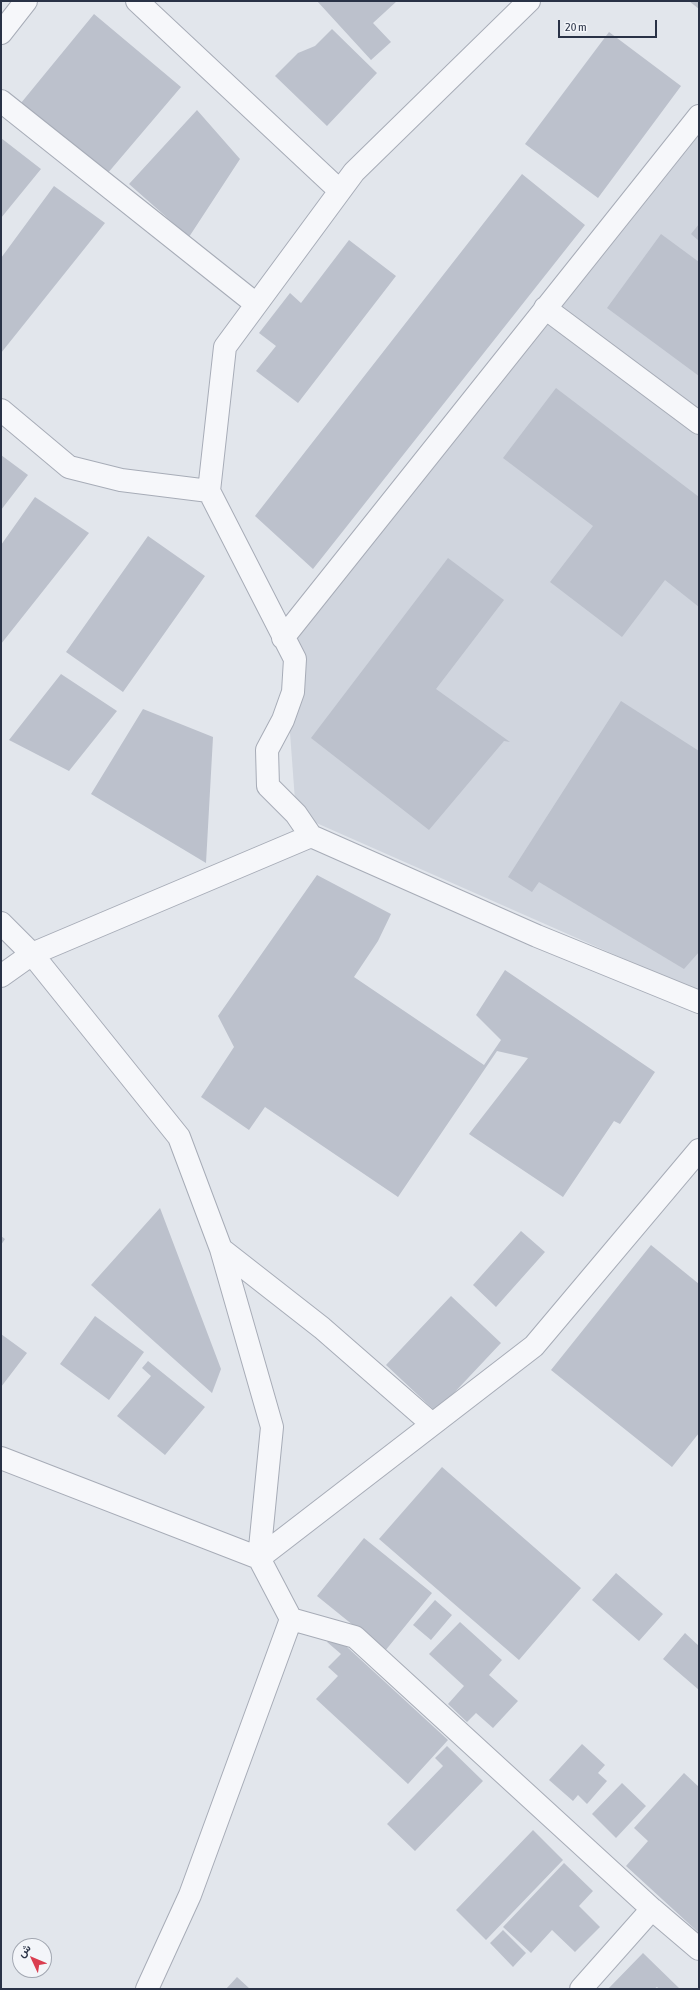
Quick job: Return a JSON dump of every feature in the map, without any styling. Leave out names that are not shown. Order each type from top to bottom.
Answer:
[{"type":"street","points":[[1,33],[26,1]]},
{"type":"street","points":[[137,1],[340,190]]},
{"type":"street","points":[[529,1],[354,172],[225,347],[209,491],[295,659],[293,692],[284,720],[267,750],[268,786],[296,814],[311,836],[537,936],[699,1002]]},
{"type":"street","points":[[1,101],[256,304]]},
{"type":"street","points":[[283,638],[699,116]]},
{"type":"street","points":[[545,308],[699,423]]},
{"type":"street","points":[[1,410],[69,467],[120,480],[209,491]]},
{"type":"street","points":[[1,976],[32,954],[311,836]]},
{"type":"street","points":[[1,923],[32,954],[180,1137],[221,1249],[272,1427],[259,1558],[291,1619],[355,1637],[652,1909],[699,1949]]},
{"type":"street","points":[[259,1558],[534,1346],[699,1150]]},
{"type":"street","points":[[221,1249],[322,1328],[432,1424]]},
{"type":"street","points":[[1,1458],[259,1558]]},
{"type":"street","points":[[147,1989],[190,1895],[291,1619]]},
{"type":"street","points":[[581,1989],[652,1909]]},
{"type":"shaded area","points":[[699,116],[699,992],[296,814],[283,638]]},
{"type":"building","points":[[317,1],[397,1],[373,23],[391,42],[371,60]]},
{"type":"building","points":[[689,1],[699,1],[699,9]]},
{"type":"building","points":[[94,14],[181,87],[107,174],[21,103]]},
{"type":"building","points":[[332,29],[377,73],[327,126],[275,76],[298,53],[315,46]]},
{"type":"building","points":[[609,32],[681,86],[598,198],[525,144]]},
{"type":"building","points":[[197,110],[240,159],[189,237],[129,184]]},
{"type":"building","points":[[1,138],[41,169],[1,218]]},
{"type":"building","points":[[522,174],[585,225],[313,569],[255,516]]},
{"type":"building","points":[[54,186],[105,223],[1,353],[1,258]]},
{"type":"building","points":[[699,224],[699,241],[691,234]]},
{"type":"building","points":[[661,234],[699,262],[699,376],[607,308]]},
{"type":"building","points":[[349,240],[396,276],[298,403],[256,371],[276,346],[259,333],[290,293],[301,303]]},
{"type":"building","points":[[556,388],[699,497],[699,607],[665,580],[622,637],[550,582],[593,526],[503,458]]},
{"type":"building","points":[[1,455],[28,475],[1,510]]},
{"type":"building","points":[[35,497],[89,533],[1,644],[1,545]]},
{"type":"building","points":[[148,536],[205,576],[123,692],[66,652]]},
{"type":"building","points":[[448,558],[504,600],[436,689],[510,742],[504,741],[429,830],[311,738]]},
{"type":"building","points":[[61,674],[117,711],[69,771],[9,740]]},
{"type":"building","points":[[621,701],[699,751],[699,952],[684,969],[539,882],[532,892],[508,877]]},
{"type":"building","points":[[143,709],[213,737],[206,863],[91,794]]},
{"type":"building","points":[[317,875],[391,914],[378,941],[354,977],[484,1065],[501,1040],[476,1015],[505,970],[655,1072],[620,1124],[614,1121],[563,1197],[469,1134],[528,1058],[497,1051],[398,1197],[265,1107],[249,1130],[201,1097],[234,1047],[218,1016]]},
{"type":"building","points":[[160,1208],[221,1369],[212,1393],[91,1285]]},
{"type":"building","points":[[521,1231],[545,1252],[496,1307],[473,1285]]},
{"type":"building","points":[[1,1236],[5,1239],[1,1245]]},
{"type":"building","points":[[651,1245],[699,1284],[699,1433],[672,1467],[551,1370]]},
{"type":"building","points":[[451,1296],[501,1343],[436,1412],[386,1365]]},
{"type":"building","points":[[95,1316],[144,1352],[109,1400],[60,1364]]},
{"type":"building","points":[[1,1334],[27,1353],[1,1387]]},
{"type":"building","points":[[148,1361],[205,1407],[165,1455],[117,1416],[151,1376],[142,1368]]},
{"type":"building","points":[[442,1467],[581,1588],[519,1660],[379,1539]]},
{"type":"building","points":[[364,1538],[432,1593],[385,1651],[317,1596]]},
{"type":"building","points":[[616,1573],[663,1614],[639,1641],[592,1600]]},
{"type":"building","points":[[435,1600],[452,1615],[431,1640],[413,1625]]},
{"type":"building","points":[[460,1622],[502,1660],[489,1675],[518,1701],[493,1728],[476,1713],[467,1722],[448,1704],[464,1686],[429,1654]]},
{"type":"building","points":[[685,1633],[699,1646],[699,1690],[663,1659]]},
{"type":"building","points":[[334,1635],[448,1740],[408,1784],[316,1699],[338,1676],[328,1667],[341,1654],[327,1642]]},
{"type":"building","points":[[582,1744],[605,1765],[598,1773],[607,1781],[587,1804],[578,1795],[573,1801],[549,1780]]},
{"type":"building","points":[[447,1746],[483,1781],[415,1851],[387,1824],[443,1766],[435,1758]]},
{"type":"building","points":[[684,1773],[699,1787],[699,1933],[626,1866],[648,1841],[634,1828]]},
{"type":"building","points":[[622,1783],[646,1806],[616,1838],[592,1814]]},
{"type":"building","points":[[533,1830],[563,1860],[486,1940],[456,1910]]},
{"type":"building","points":[[564,1863],[593,1891],[579,1906],[600,1927],[575,1952],[552,1930],[531,1953],[503,1927]]},
{"type":"building","points":[[503,1930],[526,1953],[513,1967],[490,1943]]},
{"type":"building","points":[[643,1953],[680,1989],[659,1989],[657,1987],[654,1989],[608,1989]]},
{"type":"building","points":[[237,1977],[250,1989],[226,1989]]}]
